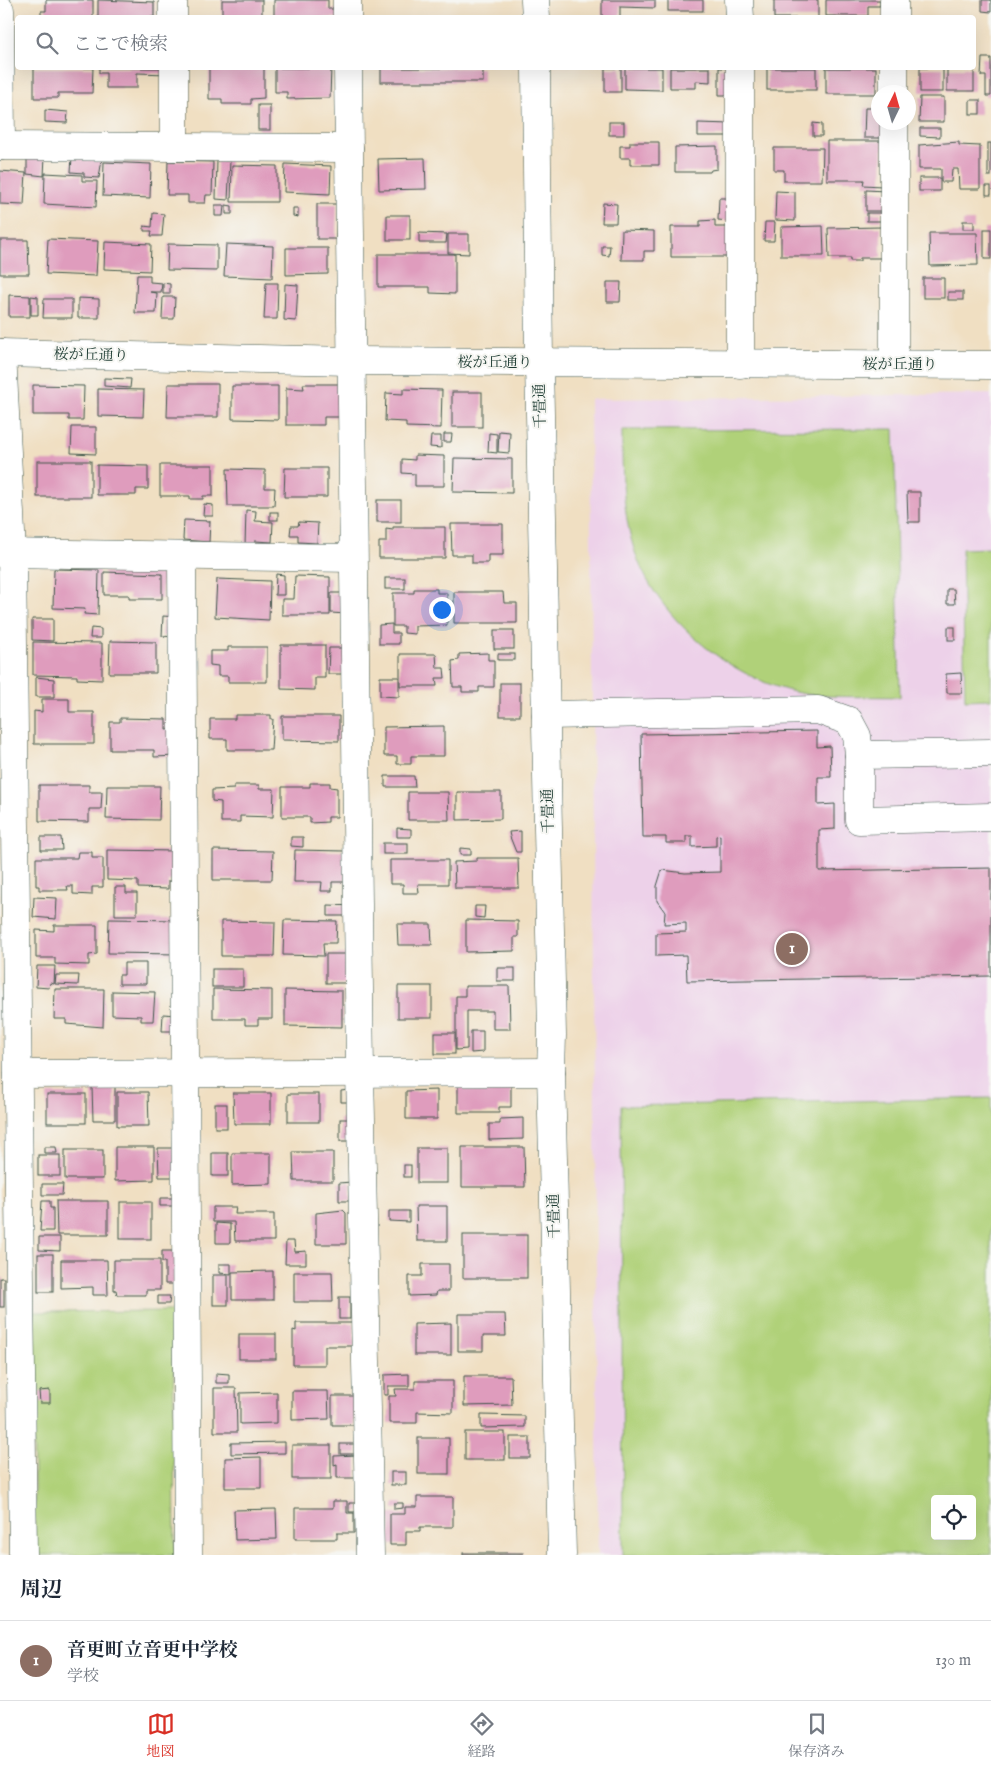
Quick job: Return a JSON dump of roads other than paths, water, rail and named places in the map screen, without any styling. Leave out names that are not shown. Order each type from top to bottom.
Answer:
[{"type":"street","points":[[173,0],[173,15]]},
{"type":"street","points":[[347,0],[347,15]]},
{"type":"street","points":[[535,0],[536,15]]},
{"type":"street","points":[[740,0],[740,15]]},
{"type":"street","points":[[894,0],[894,15]]},
{"type":"street","points":[[0,10],[1,146],[349,148]]},
{"type":"street","points":[[174,70],[174,147]]},
{"type":"street","points":[[348,70],[350,361],[360,1072],[370,1555]]},
{"type":"street","name":"千畳通","points":[[536,70],[551,1072],[562,1555]]},
{"type":"street","points":[[740,70],[740,364]]},
{"type":"street","points":[[894,70],[894,85]]},
{"type":"street","points":[[894,130],[894,364]]},
{"type":"street","points":[[1,353],[6,553],[8,850],[18,1074],[23,1555]]},
{"type":"street","name":"桜が丘通り","points":[[1,353],[350,361],[991,365]]},
{"type":"street","points":[[6,553],[353,558]]},
{"type":"street","points":[[182,556],[188,1555]]},
{"type":"street","points":[[546,715],[818,710],[849,721],[857,736],[860,820],[991,817]]},
{"type":"street","points":[[859,755],[991,753]]},
{"type":"street","points":[[18,1074],[551,1072]]},
{"type":"place","name":"音更町立音更中学校","points":[[792,949]]}]
